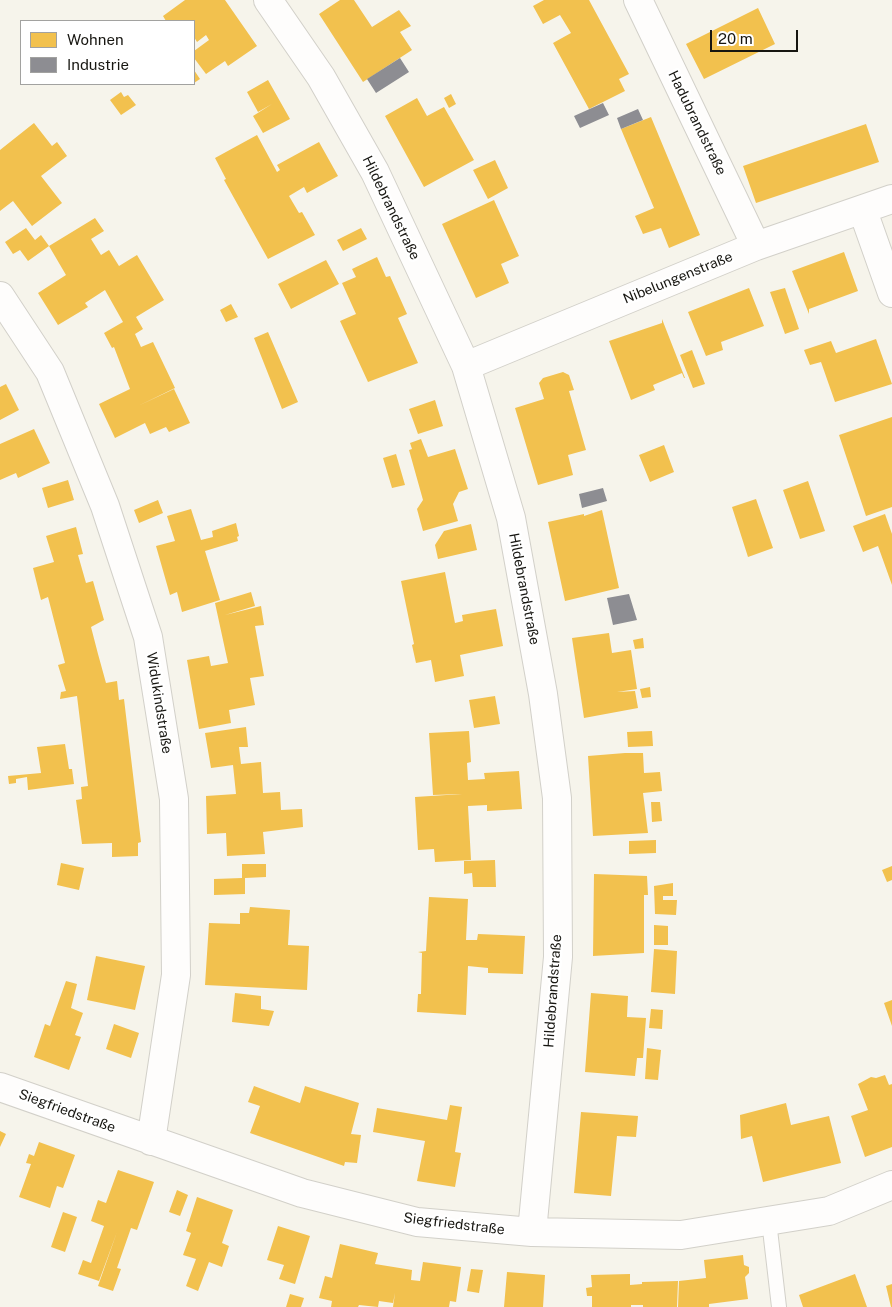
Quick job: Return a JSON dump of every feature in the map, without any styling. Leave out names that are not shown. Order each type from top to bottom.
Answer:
[{"type":"street","name":"Hildebrandstraße","points":[[268,0],[321,77],[376,172],[466,366],[510,518],[543,694],[557,798],[558,957],[532,1232]]},
{"type":"street","name":"Hadubrandstraße","points":[[638,0],[756,246]]},
{"type":"street","name":"Nibelungenstraße","points":[[466,366],[756,246],[892,200]]},
{"type":"street","points":[[863,211],[892,293]]},
{"type":"street","name":"Widukindstraße","points":[[0,296],[50,372],[105,506],[148,638],[174,799],[176,965],[151,1141]]},
{"type":"street","name":"Siegfriedstraße","points":[[0,1087],[302,1193],[417,1222],[532,1232],[681,1235],[829,1211],[892,1185]]},
{"type":"lane","points":[[769,1221],[779,1307]]},
{"type":"building: Wohnen","points":[[185,0],[225,0],[257,46],[228,66],[225,61],[206,74],[195,59],[195,50],[209,40],[206,35],[197,42],[195,39],[195,20],[165,20],[163,16]]},
{"type":"building: Wohnen","points":[[340,0],[354,0],[372,27],[399,10],[411,26],[400,32],[412,50],[363,82],[319,14]]},
{"type":"building: Wohnen","points":[[544,0],[589,0],[629,74],[619,79],[625,91],[589,109],[553,43],[571,33],[560,15],[543,24],[533,6]]},
{"type":"building: Wohnen","points":[[758,8],[775,44],[704,79],[686,44]]},
{"type":"building: Wohnen","points":[[195,72],[200,79],[195,82]]},
{"type":"building: Wohnen","points":[[268,80],[290,119],[263,133],[253,116],[272,104],[258,112],[247,92]]},
{"type":"building: Wohnen","points":[[121,92],[124,97],[128,95],[136,105],[121,115],[110,100]]},
{"type":"building: Wohnen","points":[[451,94],[456,104],[449,108],[444,98]]},
{"type":"building: Wohnen","points":[[417,98],[427,116],[444,107],[474,160],[424,187],[385,116]]},
{"type":"building: Wohnen","points":[[651,117],[700,235],[669,248],[661,228],[643,234],[635,216],[654,208],[621,129]]},
{"type":"building: Wohnen","points":[[34,123],[52,146],[57,142],[67,156],[41,176],[62,203],[32,226],[13,201],[0,211],[0,150]]},
{"type":"building: Wohnen","points":[[866,124],[879,162],[756,203],[743,166]]},
{"type":"building: Wohnen","points":[[257,135],[277,172],[280,170],[277,165],[319,142],[338,176],[307,193],[304,187],[289,196],[299,213],[302,212],[315,235],[268,259],[224,180],[226,179],[215,158]]},
{"type":"building: Wohnen","points":[[495,160],[508,188],[488,199],[473,170]]},
{"type":"building: Wohnen","points":[[494,200],[519,256],[501,264],[509,283],[476,298],[442,224]]},
{"type":"building: Wohnen","points":[[95,218],[104,231],[91,239],[101,255],[109,250],[119,266],[137,255],[164,300],[136,317],[143,329],[135,334],[141,347],[153,342],[175,388],[138,406],[174,389],[190,423],[169,432],[166,427],[150,434],[145,423],[115,438],[99,404],[130,389],[114,347],[112,348],[104,333],[123,322],[105,290],[85,303],[88,307],[58,325],[38,293],[66,275],[49,246]]},
{"type":"building: Wohnen","points":[[26,228],[35,240],[41,235],[49,246],[28,261],[20,250],[13,254],[5,242]]},
{"type":"building: Wohnen","points":[[361,228],[367,239],[343,251],[337,240]]},
{"type":"building: Wohnen","points":[[844,252],[858,291],[809,309],[809,314],[792,271]]},
{"type":"building: Wohnen","points":[[377,257],[386,277],[390,276],[407,314],[398,318],[418,363],[368,382],[340,321],[356,314],[342,283],[356,277],[352,269]]},
{"type":"building: Wohnen","points":[[326,260],[339,284],[291,309],[278,284]]},
{"type":"building: Wohnen","points":[[749,288],[764,326],[721,342],[723,350],[706,356],[688,312]]},
{"type":"building: Wohnen","points":[[785,288],[799,329],[785,334],[770,292]]},
{"type":"building: Wohnen","points":[[231,304],[238,317],[226,322],[220,310]]},
{"type":"building: Wohnen","points":[[662,319],[685,378],[682,373],[653,385],[655,390],[631,400],[609,341],[662,323]]},
{"type":"building: Wohnen","points":[[268,332],[298,402],[282,409],[254,338]]},
{"type":"building: Wohnen","points":[[876,339],[892,384],[835,402],[821,362],[810,365],[804,350],[831,341],[836,353]]},
{"type":"building: Wohnen","points":[[692,350],[705,384],[693,388],[680,355]]},
{"type":"building: Wohnen","points":[[563,372],[569,375],[574,390],[569,391],[586,450],[568,455],[573,475],[538,485],[515,408],[544,399],[539,383],[543,378]]},
{"type":"building: Wohnen","points":[[6,384],[19,410],[0,420],[0,387]]},
{"type":"building: Wohnen","points":[[435,400],[443,426],[418,434],[409,409]]},
{"type":"building: Wohnen","points":[[892,417],[892,507],[866,516],[839,435]]},
{"type":"building: Wohnen","points":[[34,429],[50,463],[18,478],[16,473],[0,480],[0,444]]},
{"type":"building: Wohnen","points":[[421,439],[428,457],[455,449],[468,489],[459,492],[453,504],[458,521],[423,531],[417,509],[423,500],[409,450],[412,449],[410,443]]},
{"type":"building: Wohnen","points":[[664,445],[674,472],[650,482],[639,455]]},
{"type":"building: Wohnen","points":[[396,454],[405,485],[392,488],[383,458]]},
{"type":"building: Wohnen","points":[[68,480],[74,500],[48,508],[42,488]]},
{"type":"building: Wohnen","points":[[808,481],[825,531],[800,539],[783,490]]},
{"type":"building: Wohnen","points":[[756,499],[773,548],[748,557],[732,507]]},
{"type":"building: Wohnen","points":[[158,500],[163,513],[139,523],[134,510]]},
{"type":"building: Wohnen","points":[[191,509],[201,540],[213,537],[212,531],[236,523],[239,536],[237,537],[238,541],[205,551],[220,600],[182,612],[177,592],[170,595],[156,546],[175,541],[167,516]]},
{"type":"building: Wohnen","points":[[602,510],[619,588],[565,601],[548,522],[584,514],[584,516]]},
{"type":"building: Wohnen","points":[[885,514],[892,534],[892,585],[878,546],[863,552],[853,526]]},
{"type":"building: Wohnen","points":[[471,524],[477,550],[438,559],[435,545],[444,531]]},
{"type":"building: Wohnen","points":[[76,527],[83,554],[78,555],[86,583],[93,581],[104,620],[91,627],[106,683],[117,681],[119,700],[124,699],[141,842],[138,843],[138,856],[112,857],[112,843],[82,844],[76,800],[82,799],[81,787],[88,786],[77,696],[60,699],[61,692],[66,691],[58,665],[65,663],[48,597],[41,600],[33,568],[54,562],[46,536]]},
{"type":"building: Wohnen","points":[[445,572],[455,623],[463,621],[462,615],[496,609],[503,646],[460,655],[464,676],[435,682],[431,660],[416,663],[401,581]]},
{"type":"building: Wohnen","points":[[251,592],[255,606],[225,615],[261,606],[264,625],[255,626],[264,676],[250,678],[255,705],[229,710],[231,723],[199,729],[187,660],[209,656],[211,666],[228,663],[215,603]]},
{"type":"building: Wohnen","points":[[609,633],[612,653],[631,650],[637,689],[617,692],[635,691],[638,708],[584,718],[572,638]]},
{"type":"building: Wohnen","points":[[643,638],[644,648],[635,649],[633,640]]},
{"type":"building: Wohnen","points":[[650,687],[651,697],[642,698],[640,689]]},
{"type":"building: Wohnen","points":[[495,696],[500,724],[474,728],[469,700]]},
{"type":"building: Wohnen","points":[[246,727],[248,747],[239,747],[241,764],[261,762],[263,793],[280,792],[281,810],[302,809],[303,827],[263,832],[265,854],[227,856],[226,833],[207,834],[206,796],[236,794],[233,765],[211,768],[205,733]]},
{"type":"building: Wohnen","points":[[469,731],[471,762],[467,763],[468,780],[485,779],[484,773],[519,771],[522,809],[487,811],[487,805],[468,806],[471,860],[435,862],[434,849],[418,850],[415,797],[462,794],[433,795],[429,733]]},
{"type":"building: Wohnen","points":[[652,731],[653,746],[628,747],[627,732]]},
{"type":"building: Wohnen","points":[[65,744],[69,769],[72,769],[74,784],[28,790],[27,777],[16,779],[16,783],[9,784],[8,776],[41,773],[37,747]]},
{"type":"building: Wohnen","points":[[643,753],[644,773],[660,772],[662,791],[643,793],[648,833],[593,836],[588,756]]},
{"type":"building: Wohnen","points":[[651,802],[660,802],[662,821],[652,822]]},
{"type":"building: Wohnen","points":[[656,840],[656,853],[629,854],[629,841]]},
{"type":"building: Wohnen","points":[[495,860],[496,887],[473,887],[472,873],[464,874],[464,861]]},
{"type":"building: Wohnen","points":[[61,863],[84,868],[79,890],[57,885]]},
{"type":"building: Wohnen","points":[[242,864],[266,864],[266,877],[245,878],[245,894],[214,895],[214,879],[242,878]]},
{"type":"building: Wohnen","points":[[892,866],[892,880],[887,882],[882,870]]},
{"type":"building: Wohnen","points":[[594,874],[647,876],[648,895],[644,895],[644,953],[593,956]]},
{"type":"building: Wohnen","points":[[673,883],[673,896],[663,896],[663,900],[677,900],[676,915],[655,914],[654,886]]},
{"type":"building: Wohnen","points":[[429,897],[468,899],[466,940],[477,940],[478,934],[525,936],[523,974],[488,973],[488,968],[468,966],[466,1015],[417,1012],[418,994],[421,994],[422,953],[418,952],[426,951]]},
{"type":"building: Wohnen","points":[[250,907],[290,910],[288,945],[309,946],[307,990],[205,985],[209,923],[240,924],[240,913],[249,913]]},
{"type":"building: Wohnen","points":[[654,925],[668,926],[668,945],[654,945]]},
{"type":"building: Wohnen","points":[[654,949],[677,951],[675,994],[651,992]]},
{"type":"building: Wohnen","points":[[96,956],[145,966],[135,1010],[87,1000]]},
{"type":"building: Wohnen","points":[[66,981],[77,984],[71,1008],[83,1013],[75,1035],[81,1037],[69,1070],[34,1057],[45,1024],[50,1026]]},
{"type":"building: Wohnen","points":[[235,993],[261,996],[261,1009],[274,1011],[269,1026],[232,1022]]},
{"type":"building: Wohnen","points":[[591,993],[628,996],[627,1017],[646,1018],[643,1058],[637,1058],[635,1076],[585,1072]]},
{"type":"building: Wohnen","points":[[892,1000],[892,1026],[884,1003]]},
{"type":"building: Wohnen","points":[[651,1009],[663,1010],[662,1029],[649,1028]]},
{"type":"building: Wohnen","points":[[114,1024],[139,1033],[131,1058],[106,1049]]},
{"type":"building: Wohnen","points":[[647,1048],[661,1050],[658,1080],[645,1079]]},
{"type":"building: Wohnen","points":[[885,1075],[889,1085],[892,1084],[892,1147],[865,1157],[851,1116],[868,1110],[858,1084],[871,1077],[876,1078]]},
{"type":"building: Wohnen","points":[[254,1086],[300,1103],[305,1086],[359,1103],[351,1134],[361,1135],[357,1163],[345,1162],[344,1166],[250,1133],[260,1106],[248,1102]]},
{"type":"building: Wohnen","points":[[786,1103],[791,1125],[829,1116],[841,1163],[763,1182],[752,1136],[741,1139],[740,1115]]},
{"type":"building: Wohnen","points":[[450,1105],[462,1107],[455,1152],[461,1153],[455,1187],[417,1181],[425,1141],[373,1132],[377,1108],[447,1120]]},
{"type":"building: Wohnen","points":[[581,1112],[638,1116],[636,1137],[617,1136],[611,1196],[574,1193]]},
{"type":"building: Wohnen","points":[[0,1131],[6,1134],[0,1147]]},
{"type":"building: Wohnen","points":[[39,1142],[75,1155],[63,1188],[57,1186],[50,1208],[19,1197],[31,1164],[26,1163],[29,1154],[34,1156]]},
{"type":"building: Wohnen","points":[[118,1170],[154,1182],[137,1230],[131,1228],[117,1268],[121,1269],[113,1291],[98,1286],[117,1232],[99,1281],[78,1274],[83,1260],[91,1263],[104,1226],[91,1221],[98,1200],[106,1203]]},
{"type":"building: Wohnen","points":[[177,1190],[188,1195],[180,1216],[169,1212]]},
{"type":"building: Wohnen","points":[[197,1197],[233,1210],[222,1243],[229,1246],[222,1267],[209,1262],[198,1291],[186,1286],[196,1259],[183,1255],[191,1233],[186,1231]]},
{"type":"building: Wohnen","points":[[63,1212],[77,1217],[65,1252],[51,1247]]},
{"type":"building: Wohnen","points":[[278,1226],[310,1236],[295,1284],[279,1279],[284,1265],[267,1260]]},
{"type":"building: Wohnen","points":[[340,1244],[378,1253],[375,1264],[412,1270],[411,1280],[420,1281],[423,1262],[461,1267],[456,1302],[450,1301],[449,1307],[393,1307],[395,1293],[393,1303],[379,1301],[378,1307],[359,1305],[358,1307],[331,1307],[332,1301],[319,1298],[325,1276],[332,1278]]},
{"type":"building: Wohnen","points":[[743,1255],[744,1265],[749,1267],[749,1273],[745,1277],[748,1299],[709,1304],[709,1307],[678,1307],[679,1281],[706,1278],[704,1260]]},
{"type":"building: Wohnen","points":[[471,1269],[483,1270],[479,1293],[467,1291]]},
{"type":"building: Wohnen","points":[[507,1272],[545,1275],[543,1307],[504,1307]]},
{"type":"building: Wohnen","points":[[630,1274],[630,1285],[642,1284],[642,1282],[678,1281],[677,1307],[631,1305],[631,1307],[592,1307],[592,1296],[587,1296],[586,1288],[592,1287],[591,1275]]},
{"type":"building: Wohnen","points":[[855,1274],[867,1307],[803,1307],[799,1295]]},
{"type":"building: Wohnen","points":[[892,1284],[892,1307],[891,1307],[886,1286]]},
{"type":"building: Wohnen","points":[[290,1294],[304,1298],[301,1307],[286,1307]]},
{"type":"building: Industrie","points":[[400,58],[409,72],[376,93],[367,79]]},
{"type":"building: Industrie","points":[[603,103],[609,115],[580,128],[574,116]]},
{"type":"building: Industrie","points":[[638,109],[643,120],[621,129],[617,118]]},
{"type":"building: Industrie","points":[[603,488],[607,501],[582,508],[579,494]]},
{"type":"building: Industrie","points":[[629,594],[637,620],[613,625],[607,598]]}]
